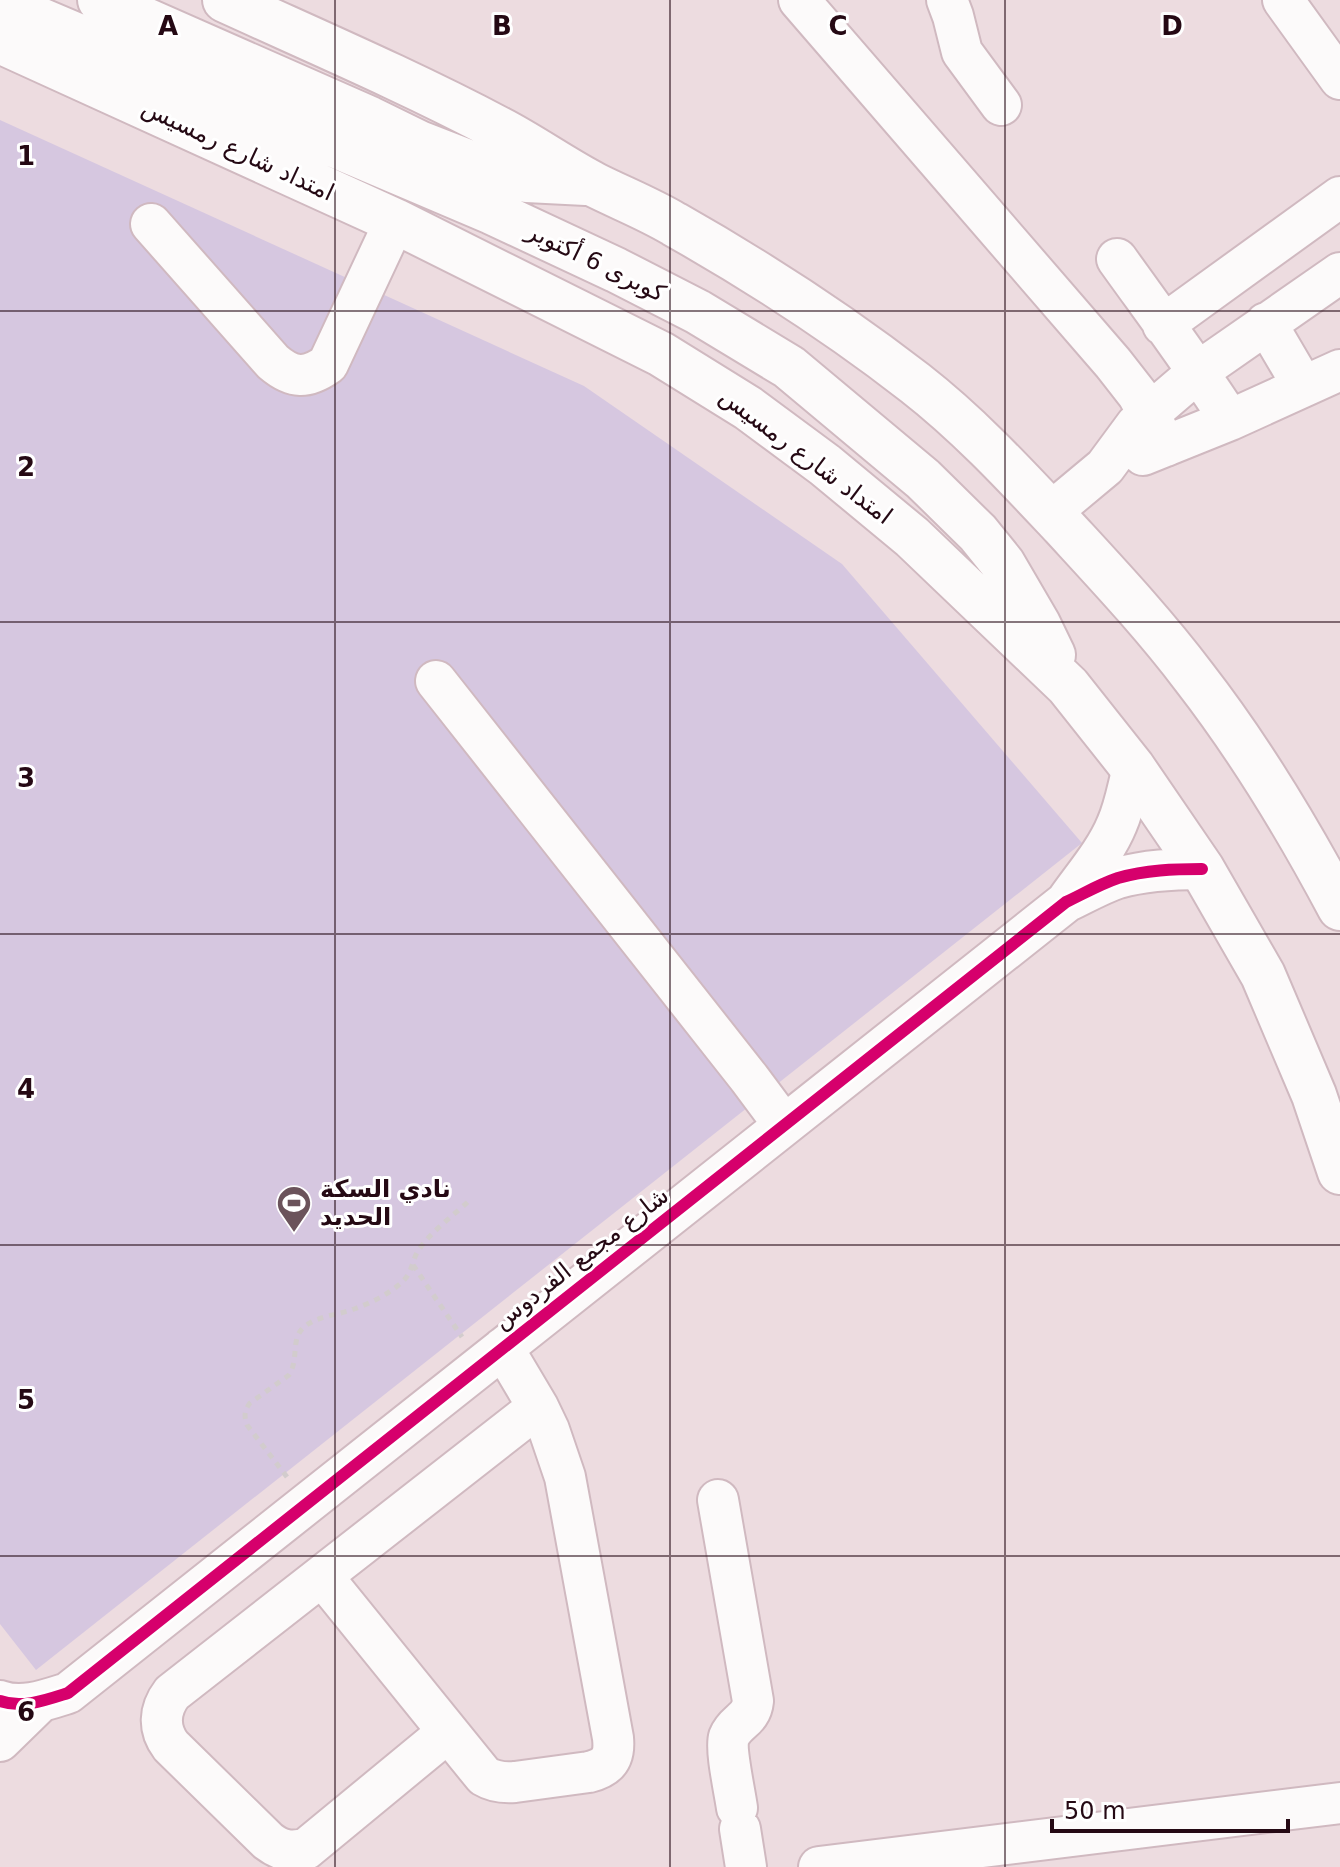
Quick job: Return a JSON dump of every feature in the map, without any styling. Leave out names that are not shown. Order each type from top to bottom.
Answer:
[{"type":"highway","name":"كوبرى 6 أكتوبر","points":[[100,0],[419,143],[478,166],[527,180],[592,184]]},
{"type":"highway","points":[[225,0],[437,97],[503,131],[592,184],[672,222],[861,342],[917,385],[966,426],[1051,512],[1193,675],[1260,768],[1340,908]]},
{"type":"highway","name":"كوبرى 6 أكتوبر","points":[[0,3],[419,181],[616,270],[698,312],[789,367],[923,479],[978,533],[1003,564],[1038,624],[1068,686]]},
{"type":"highway","name":"امتداد شارع رمسيس","points":[[0,41],[395,221],[661,354],[748,408],[825,465],[912,537],[1068,686],[1133,768],[1202,869],[1263,975],[1314,1095],[1340,1172]]},
{"type":"street","points":[[799,0],[1113,363],[1138,395],[1158,429]]},
{"type":"street","points":[[952,2],[962,52],[1001,105]]},
{"type":"street","points":[[1298,5],[1340,79]]},
{"type":"street","points":[[1163,325],[1340,197]]},
{"type":"street","points":[[151,224],[273,362],[285,372],[300,376],[315,373],[328,364],[395,221]]},
{"type":"street","points":[[1117,259],[1199,371],[1230,420]]},
{"type":"street","points":[[1051,512],[1105,467],[1158,429],[1199,371],[1340,273]]},
{"type":"street","points":[[1266,323],[1303,386]]},
{"type":"street","points":[[1158,429],[1230,420],[1340,370]]},
{"type":"street","points":[[436,681],[784,1125]]},
{"type":"street","name":"شارع مجمع الفردوس","points":[[1066,902],[1104,849],[1117,824],[1133,768]]},
{"type":"street","name":"شارع مجمع الفردوس","points":[[0,1701],[10,1704],[40,1702],[68,1693],[1066,902],[1119,878],[1146,872],[1202,869]]},
{"type":"street","points":[[322,1576],[484,1776],[504,1783],[601,1769],[610,1761],[614,1750],[571,1501],[558,1453],[538,1407],[492,1356]]},
{"type":"street","points":[[448,1732],[306,1849],[293,1852],[280,1849],[268,1841],[171,1746],[165,1739],[161,1720],[166,1701],[172,1693],[538,1407]]},
{"type":"street","points":[[718,1500],[753,1701],[748,1717],[735,1727],[727,1742],[741,1835]]},
{"type":"street","points":[[0,1741],[40,1702]]},
{"type":"street","points":[[819,1867],[1340,1803]]},
{"type":"path","points":[[308,1503],[247,1425],[244,1417],[246,1408],[289,1375],[296,1359],[296,1339],[301,1330],[317,1320],[376,1299],[403,1281],[420,1248],[470,1200]]},
{"type":"path","points":[[413,1265],[492,1356]]},
{"type":"shaded area","name":"نادي السكة الحديد","points":[[0,120],[584,386],[842,564],[1082,843],[36,1670],[0,1624]]},
{"type":"cycle path","points":[[0,1701],[25,1704],[68,1693],[1066,902],[1128,875],[1202,869]]},
{"type":"place","name":"نادي السكة الحديد","points":[[294,1234]]}]
